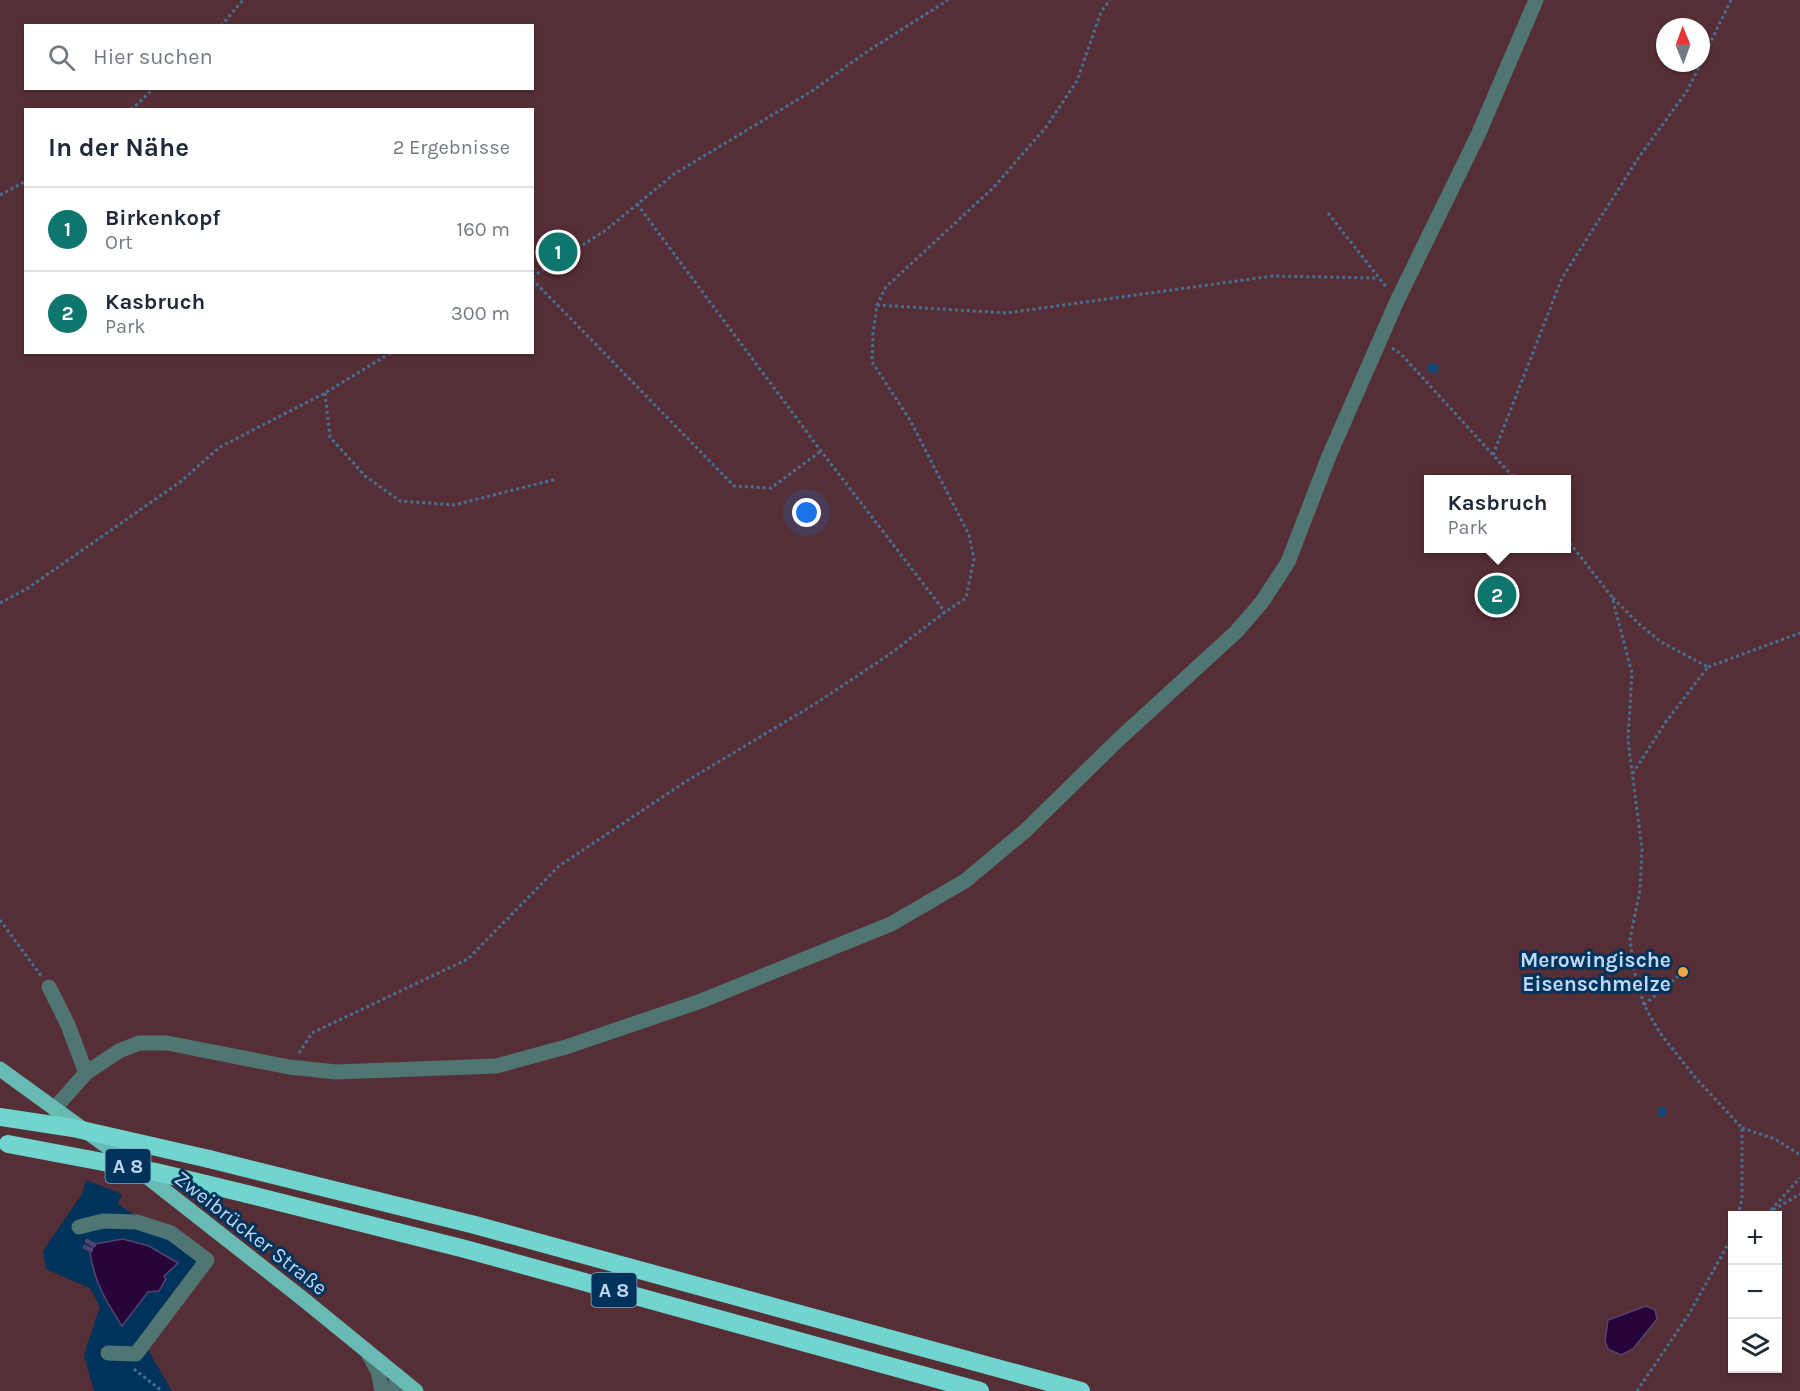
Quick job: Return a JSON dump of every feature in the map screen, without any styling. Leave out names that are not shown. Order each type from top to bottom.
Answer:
[{"type":"highway","name":"A 8","points":[[0,1117],[72,1128],[475,1225],[1081,1391]]},
{"type":"highway","name":"A 8","points":[[4,1144],[156,1172],[465,1249],[980,1391]]},
{"type":"main road","name":"Zweibrücker Straße","points":[[0,1069],[146,1176],[368,1353],[396,1383],[416,1391]]},
{"type":"lane","points":[[54,1110],[86,1073],[119,1051],[139,1043],[167,1043],[289,1067],[336,1072],[496,1066],[566,1047],[701,1001],[891,924],[965,881],[1025,831],[1118,740],[1236,632],[1262,602],[1288,562],[1329,456],[1397,301],[1478,135],[1536,0]]},
{"type":"lane","points":[[49,987],[68,1024],[86,1073]]},
{"type":"lane","points":[[79,1227],[103,1221],[137,1222],[171,1233],[207,1260],[136,1354],[108,1353]]},
{"type":"lane","points":[[368,1353],[378,1371],[381,1391]]},
{"type":"path","points":[[223,24],[243,0]]},
{"type":"path","points":[[534,277],[606,230],[674,174],[812,91],[868,51],[948,0]]},
{"type":"path","points":[[289,1067],[312,1033],[468,959],[559,866],[685,782],[818,702],[890,654],[966,598],[974,559],[969,535],[910,420],[872,362],[877,305],[886,287],[994,187],[1046,127],[1077,81],[1101,12],[1110,0]]},
{"type":"path","points":[[1710,44],[1731,0]]},
{"type":"path","points":[[1493,455],[1562,278],[1640,158],[1687,91],[1696,72]]},
{"type":"path","points":[[133,108],[152,90]]},
{"type":"path","points":[[0,195],[24,182]]},
{"type":"path","points":[[637,204],[821,451],[945,612]]},
{"type":"path","points":[[1328,213],[1397,301]]},
{"type":"path","points":[[877,305],[1006,313],[1273,276],[1378,278]]},
{"type":"path","points":[[534,280],[734,486],[771,488],[821,451]]},
{"type":"path","points":[[1380,340],[1401,354],[1511,475]]},
{"type":"path","points":[[0,603],[28,588],[180,482],[220,447],[325,393],[389,354]]},
{"type":"path","points":[[325,393],[330,437],[365,476],[400,501],[454,505],[557,479]]},
{"type":"path","points":[[1571,544],[1612,597],[1661,642],[1708,667]]},
{"type":"path","points":[[1612,597],[1632,673],[1628,740],[1642,849],[1640,891],[1630,939],[1634,970],[1644,1005],[1660,1033],[1694,1076],[1742,1128],[1775,1139],[1800,1155]]},
{"type":"path","points":[[1632,775],[1665,723],[1708,667],[1800,633]]},
{"type":"path","points":[[0,921],[49,987]]},
{"type":"path","points":[[1644,1005],[1683,972]]},
{"type":"path","points":[[1739,1211],[1742,1197],[1742,1128]]},
{"type":"path","points":[[1771,1210],[1800,1178]]},
{"type":"path","points":[[1771,1210],[1800,1194]]},
{"type":"path","points":[[1637,1391],[1689,1314],[1728,1244]]},
{"type":"shaded area","points":[[0,0],[1800,0],[1800,1391],[172,1391],[147,1348],[201,1274],[197,1255],[118,1204],[122,1194],[86,1180],[82,1194],[43,1251],[46,1269],[90,1288],[100,1307],[84,1355],[94,1391],[0,1391]]},
{"type":"shaded area","points":[[123,1239],[149,1246],[178,1263],[164,1276],[166,1279],[159,1291],[148,1292],[122,1326],[98,1282],[90,1252],[95,1244]]},
{"type":"shaded area","points":[[1646,1306],[1655,1310],[1657,1319],[1633,1349],[1621,1355],[1608,1349],[1605,1341],[1608,1320]]},
{"type":"building","points":[[1429,363],[1439,365],[1437,374],[1427,371]]},
{"type":"building","points":[[1658,1107],[1666,1107],[1666,1116],[1658,1117]]},
{"type":"waterway","points":[[87,1241],[94,1245]]},
{"type":"waterway","points":[[85,1247],[91,1250]]},
{"type":"place","name":"Birkenkopf","points":[[558,252]]},
{"type":"place","name":"Kasbruch","points":[[1497,595]]},
{"type":"place","name":"Merowingische Eisenschmelze","points":[[1683,972]]}]
